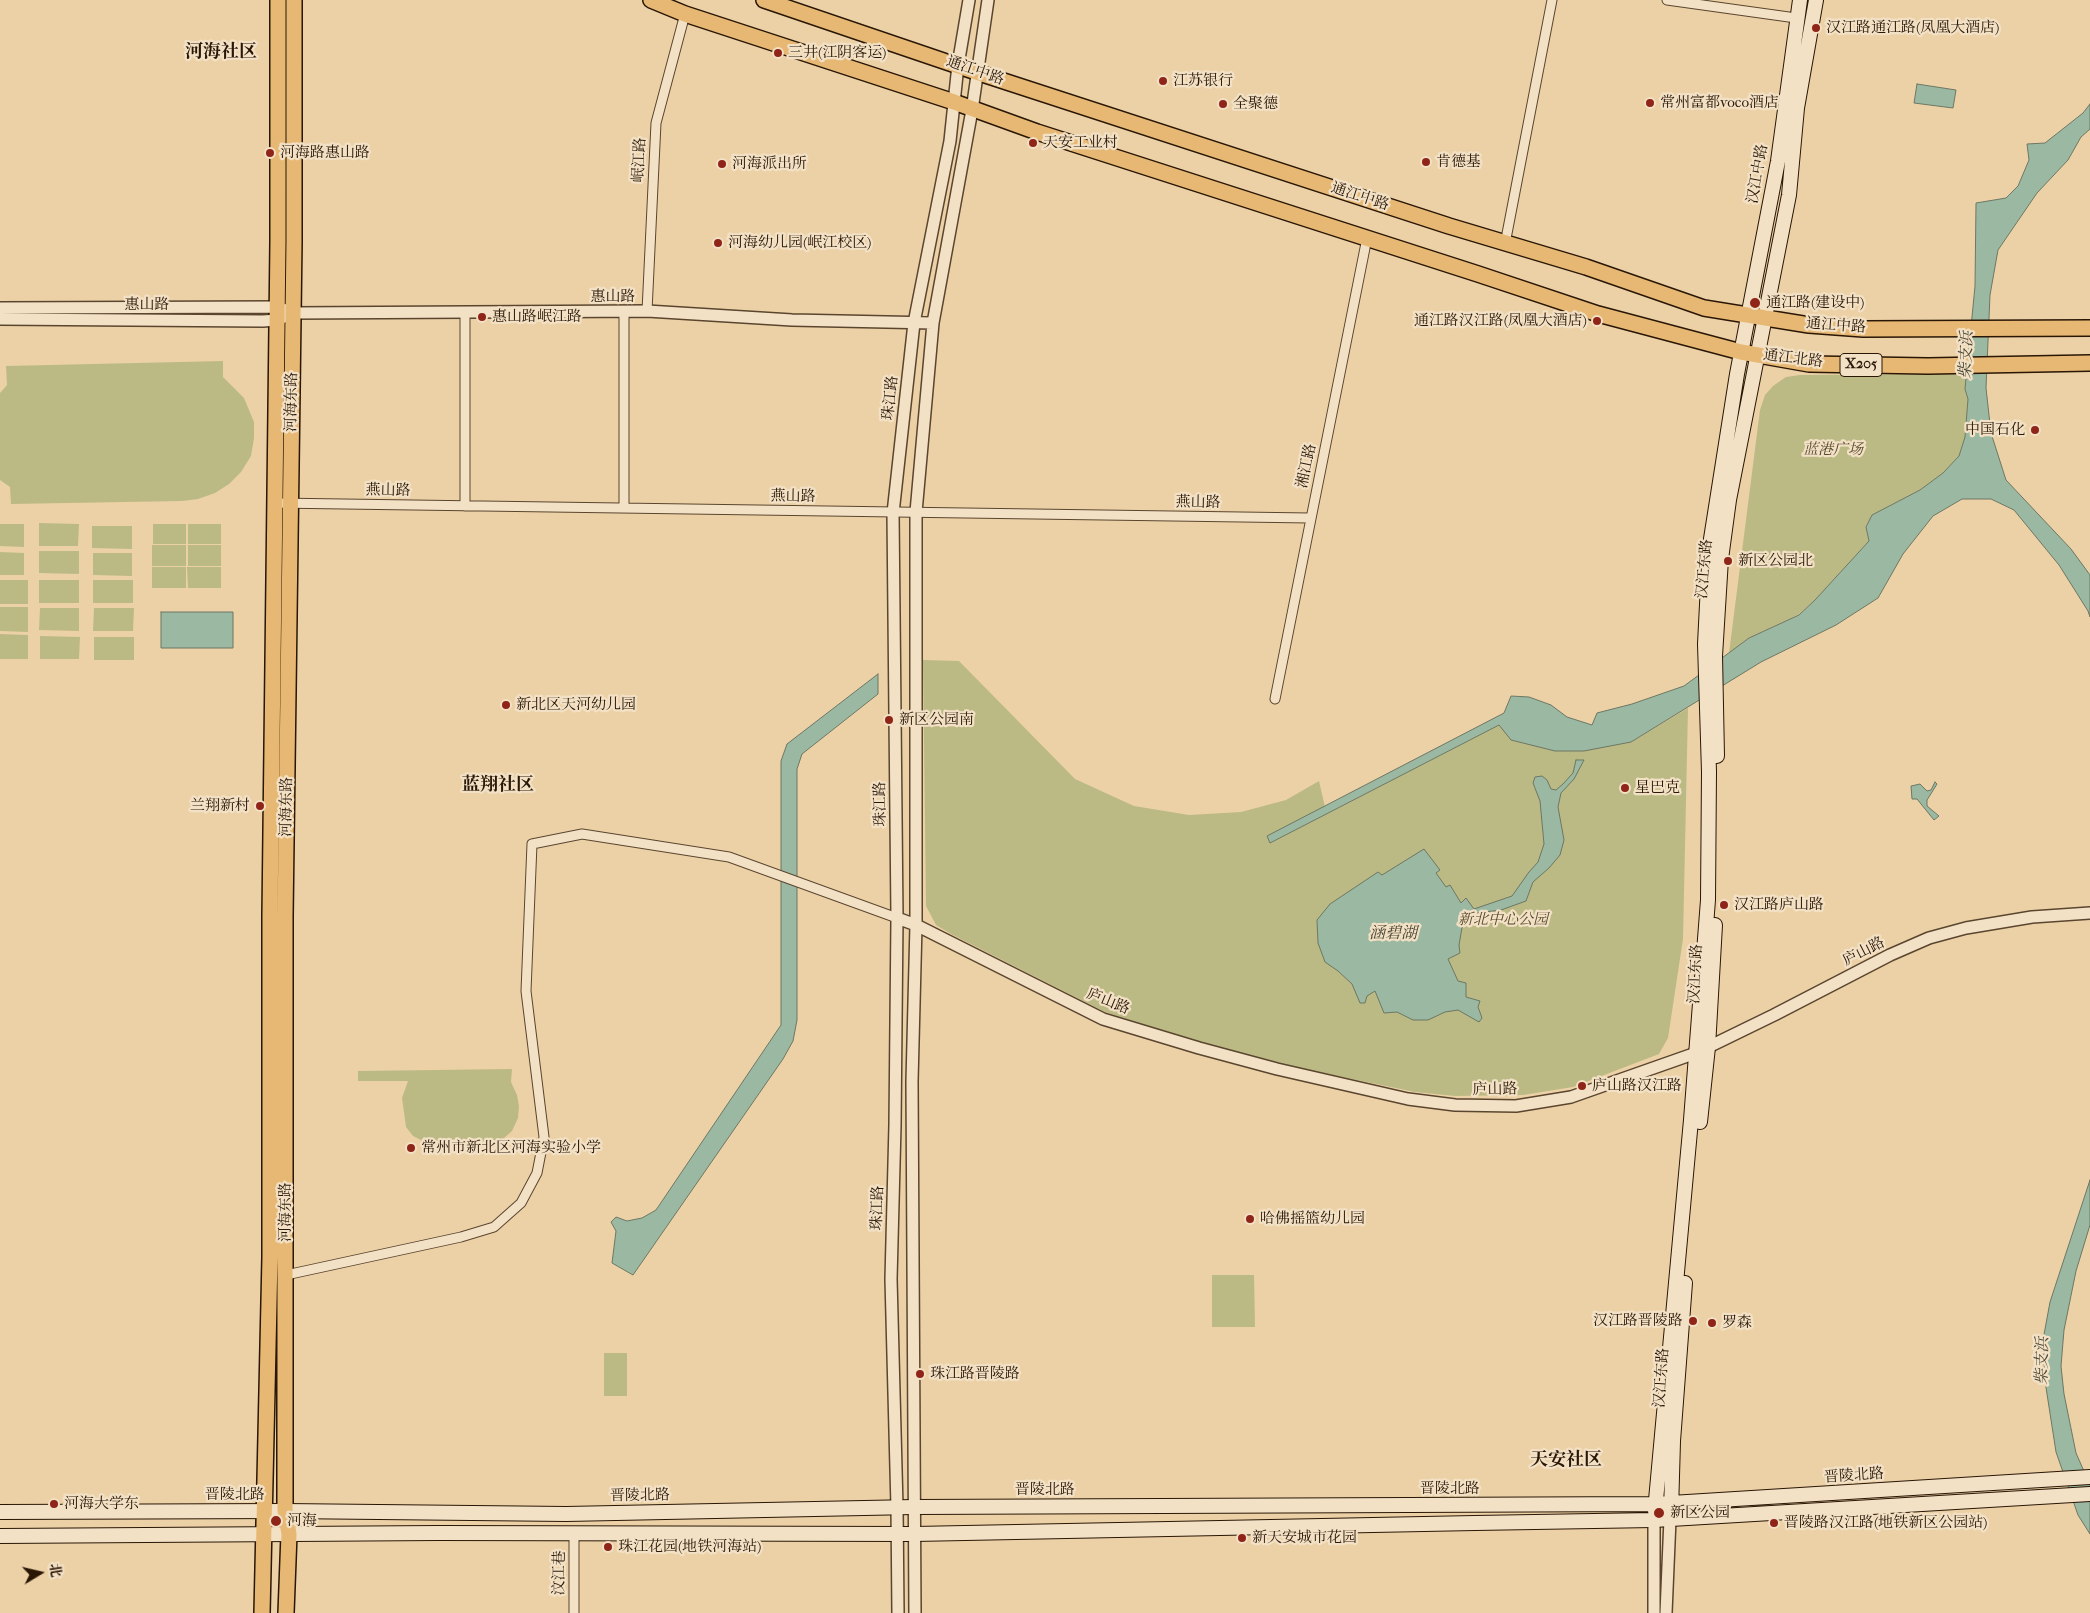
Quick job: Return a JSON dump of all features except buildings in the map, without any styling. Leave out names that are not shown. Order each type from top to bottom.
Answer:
[{"type":"main road","name":"河海东路","points":[[262,1613],[270,1257],[270,915],[277,314],[278,0]]},
{"type":"main road","name":"河海东路","points":[[286,1613],[289,1534],[285,1511],[285,916],[293,313],[294,0]]},
{"type":"main road","points":[[651,0],[685,14],[954,102],[972,110],[1598,314],[1741,352]]},
{"type":"main road","name":"通江中路","points":[[764,0],[976,72],[1505,244],[1586,267],[1704,308],[1809,325],[1863,329],[2090,328]]},
{"type":"main road","name":"汉江中路","points":[[1761,340],[1757,317],[1796,18],[1800,0]]},
{"type":"main road","name":"汉江中路","points":[[1741,352],[1757,317],[1789,195],[1797,108],[1816,0]]},
{"type":"main road","name":"汉江东路","points":[[1710,661],[1729,500],[1761,340]]},
{"type":"main road","name":"通江北路","points":[[1741,352],[1809,364],[1964,365],[2090,363]]},
{"type":"main road","name":"汉江东路","points":[[1670,1518],[1702,1050],[1708,900],[1709,772],[1712,708],[1710,545],[1741,352]]},
{"type":"main road","name":"汉江东路","points":[[1654,1520],[1702,1050]]},
{"type":"main road","name":"晋陵北路","points":[[0,1512],[285,1511],[566,1514],[897,1507],[1655,1504],[2089,1477]]},
{"type":"main road","name":"晋陵北路","points":[[0,1536],[574,1533],[914,1534],[1654,1520],[2090,1494]]},
{"type":"street","name":"珠江路","points":[[898,1613],[891,1280],[897,918],[893,513],[914,323],[950,141],[958,65],[969,0]]},
{"type":"street","points":[[915,1613],[912,1081],[916,925],[916,512],[933,324],[972,110],[976,72],[988,0]]},
{"type":"street","points":[[1505,244],[1552,0]]},
{"type":"street","points":[[1667,0],[1796,18]]},
{"type":"street","name":"岷江路","points":[[647,311],[656,123],[685,14]]},
{"type":"street","name":"湘江路","points":[[1275,699],[1367,238]]},
{"type":"street","name":"惠山路","points":[[0,308],[277,314]]},
{"type":"street","name":"惠山路","points":[[0,319],[293,313],[647,311],[792,320],[933,324]]},
{"type":"street","points":[[465,506],[466,312]]},
{"type":"street","points":[[624,312],[624,508]]},
{"type":"street","name":"燕山路","points":[[275,503],[1310,518]]},
{"type":"street","points":[[286,1275],[461,1237],[494,1227],[521,1203],[537,1173],[544,1137],[526,992],[532,844],[582,834],[730,857],[897,918]]},
{"type":"street","name":"庐山路","points":[[897,918],[916,925],[1104,1019],[1207,1051],[1408,1099],[1456,1105],[1516,1106],[1571,1097],[1702,1050],[1890,955],[1930,938],[1966,928],[2032,917],[2090,913]]},
{"type":"street","name":"汉江东路","points":[[1666,1613],[1670,1518]]},
{"type":"street","name":"汉江东路","points":[[1654,1520],[1654,1613]]},
{"type":"street","name":"汶江巷","points":[[574,1533],[574,1613]]},
{"type":"green space","points":[[223,361],[223,377],[244,398],[254,422],[251,456],[241,472],[229,484],[215,493],[198,499],[182,501],[11,504],[10,487],[0,480],[0,393],[7,385],[6,366]]},
{"type":"green space","name":"蓝港广场","points":[[1967,374],[1965,389],[1968,399],[1965,437],[1959,456],[1943,473],[1920,490],[1872,515],[1866,527],[1869,541],[1815,600],[1798,615],[1749,638],[1729,653],[1760,410],[1765,395],[1773,386],[1786,377],[1800,375]]},
{"type":"green space","points":[[39,523],[79,524],[78,546],[39,546]]},
{"type":"green space","points":[[0,524],[24,524],[24,547],[0,546]]},
{"type":"green space","points":[[153,524],[186,524],[186,544],[153,544]]},
{"type":"green space","points":[[188,524],[221,524],[221,544],[188,544]]},
{"type":"green space","points":[[92,526],[132,526],[132,549],[92,548]]},
{"type":"green space","points":[[152,545],[186,545],[186,566],[152,566]]},
{"type":"green space","points":[[188,545],[221,545],[221,566],[188,566]]},
{"type":"green space","points":[[39,551],[79,551],[79,574],[39,573]]},
{"type":"green space","points":[[0,552],[24,553],[24,575],[0,575]]},
{"type":"green space","points":[[93,553],[132,553],[132,576],[93,575]]},
{"type":"green space","points":[[152,567],[186,567],[186,588],[152,588]]},
{"type":"green space","points":[[187,567],[221,567],[221,588],[188,588]]},
{"type":"green space","points":[[0,580],[28,580],[28,604],[0,604]]},
{"type":"green space","points":[[39,580],[79,580],[79,603],[39,603]]},
{"type":"green space","points":[[93,580],[133,580],[133,603],[93,603]]},
{"type":"green space","points":[[0,607],[28,607],[28,632],[0,631]]},
{"type":"green space","points":[[40,608],[79,608],[79,631],[39,630]]},
{"type":"green space","points":[[94,608],[134,608],[133,631],[93,631]]},
{"type":"green space","points":[[0,634],[28,635],[28,659],[0,659]]},
{"type":"green space","points":[[40,636],[80,637],[79,659],[40,659]]},
{"type":"green space","points":[[94,637],[134,637],[134,660],[94,660]]},
{"type":"green space","name":"新北中心公园","points":[[923,660],[959,661],[1075,779],[1134,806],[1189,815],[1241,812],[1286,800],[1319,781],[1325,807],[1267,836],[1270,843],[1499,725],[1631,742],[1688,708],[1683,939],[1668,1038],[1659,1054],[1573,1087],[1523,1095],[1455,1096],[1415,1092],[1284,1065],[1200,1043],[1105,1012],[951,934],[936,925],[926,906]]},
{"type":"green space","points":[[512,1069],[511,1082],[517,1095],[519,1106],[518,1118],[512,1131],[504,1138],[493,1142],[423,1141],[413,1136],[406,1127],[402,1098],[408,1081],[358,1081],[358,1071]]},
{"type":"green space","points":[[1212,1275],[1254,1275],[1255,1327],[1212,1327]]},
{"type":"green space","points":[[604,1353],[627,1353],[627,1396],[604,1396]]},
{"type":"water","points":[[1917,84],[1956,90],[1953,108],[1914,103]]},
{"type":"water","points":[[2090,104],[2090,129],[2081,137],[2068,160],[2037,193],[1998,250],[1990,295],[1986,388],[1991,433],[2006,480],[2071,549],[2090,575],[2090,617],[2059,565],[2014,510],[1991,499],[1962,499],[1933,516],[1903,554],[1878,598],[1836,625],[1761,662],[1631,742],[1584,751],[1555,751],[1511,740],[1499,725],[1270,843],[1267,836],[1504,713],[1511,696],[1529,697],[1551,705],[1567,717],[1592,725],[1597,713],[1632,704],[1684,686],[1749,638],[1799,615],[1869,541],[1866,527],[1872,515],[1920,490],[1943,473],[1959,456],[1965,437],[1968,399],[1965,389],[1975,286],[1976,203],[2006,198],[2018,186],[2029,160],[2027,144],[2045,143],[2083,113]]},
{"type":"water","points":[[161,612],[233,612],[233,648],[161,648]]},
{"type":"water","points":[[878,674],[878,694],[802,754],[797,769],[797,1020],[793,1041],[783,1059],[633,1275],[612,1263],[616,1231],[611,1222],[616,1217],[627,1221],[642,1218],[656,1210],[781,1025],[781,761],[787,744]]},
{"type":"water","name":"涵碧湖","points":[[1576,760],[1584,760],[1574,779],[1561,793],[1558,807],[1564,840],[1560,855],[1533,882],[1526,901],[1501,910],[1476,913],[1463,922],[1459,945],[1460,953],[1448,959],[1458,981],[1466,983],[1466,997],[1480,1001],[1478,1007],[1482,1018],[1479,1022],[1458,1010],[1445,1012],[1428,1020],[1413,1020],[1397,1012],[1384,1013],[1375,991],[1367,996],[1365,1003],[1360,1003],[1352,984],[1325,962],[1318,943],[1317,920],[1330,904],[1378,872],[1382,875],[1424,849],[1440,870],[1436,873],[1446,887],[1450,885],[1461,903],[1466,898],[1474,909],[1512,896],[1538,862],[1544,844],[1540,801],[1533,783],[1535,777],[1542,776],[1547,780],[1551,789],[1556,790],[1573,773]]},
{"type":"water","points":[[1935,782],[1937,784],[1927,800],[1927,806],[1939,816],[1934,820],[1917,799],[1912,799],[1911,786],[1920,784],[1927,791],[1931,790]]},
{"type":"water","points":[[2090,1180],[2090,1225],[2076,1271],[2064,1330],[2061,1366],[2064,1394],[2076,1453],[2090,1485],[2090,1534],[2078,1515],[2056,1452],[2045,1381],[2043,1340],[2050,1302]]},
{"type":"place","name":"汉江路通江路(凤凰大酒店)","points":[[1816,28]]},
{"type":"place","name":"三井(江阴客运)","points":[[778,53]]},
{"type":"place","name":"江苏银行","points":[[1163,81]]},
{"type":"place","name":"常州富都voco酒店","points":[[1650,103]]},
{"type":"place","name":"全聚德","points":[[1223,104]]},
{"type":"place","name":"天安工业村","points":[[1033,143]]},
{"type":"place","name":"河海路惠山路","points":[[270,153]]},
{"type":"place","name":"肯德基","points":[[1426,162]]},
{"type":"place","name":"河海派出所","points":[[722,164]]},
{"type":"place","name":"河海幼儿园(岷江校区)","points":[[718,243]]},
{"type":"place","name":"通江路(建设中)","points":[[1755,303]]},
{"type":"place","name":"惠山路岷江路","points":[[482,317]]},
{"type":"place","name":"通江路汉江路(凤凰大酒店)","points":[[1597,321]]},
{"type":"place","name":"中国石化","points":[[2035,430]]},
{"type":"place","name":"新区公园北","points":[[1728,561]]},
{"type":"place","name":"新北区天河幼儿园","points":[[506,705]]},
{"type":"place","name":"新区公园南","points":[[889,720]]},
{"type":"place","name":"星巴克","points":[[1625,788]]},
{"type":"place","name":"兰翔新村","points":[[260,806]]},
{"type":"place","name":"汉江路庐山路","points":[[1724,905]]},
{"type":"place","name":"庐山路汉江路","points":[[1582,1086]]},
{"type":"place","name":"常州市新北区河海实验小学","points":[[411,1148]]},
{"type":"place","name":"哈佛摇篮幼儿园","points":[[1250,1219]]},
{"type":"place","name":"汉江路晋陵路","points":[[1693,1321]]},
{"type":"place","name":"罗森","points":[[1712,1323]]},
{"type":"place","name":"珠江路晋陵路","points":[[920,1374]]},
{"type":"place","name":"河海大学东","points":[[54,1504]]},
{"type":"place","name":"新区公园","points":[[1659,1513]]},
{"type":"place","name":"河海","points":[[276,1521]]},
{"type":"place","name":"晋陵路汉江路(地铁新区公园站)","points":[[1774,1523]]},
{"type":"place","name":"新天安城市花园","points":[[1242,1538]]},
{"type":"place","name":"珠江花园(地铁河海站)","points":[[608,1547]]},
{"type":"district","name":"河海社区","points":[[221,53]]},
{"type":"district","name":"蓝翔社区","points":[[498,786]]},
{"type":"district","name":"天安社区","points":[[1566,1461]]},
{"type":"water label","name":"柴支浜","points":[[1967,355]]},
{"type":"water label","name":"柴支浜","points":[[2043,1361]]}]
